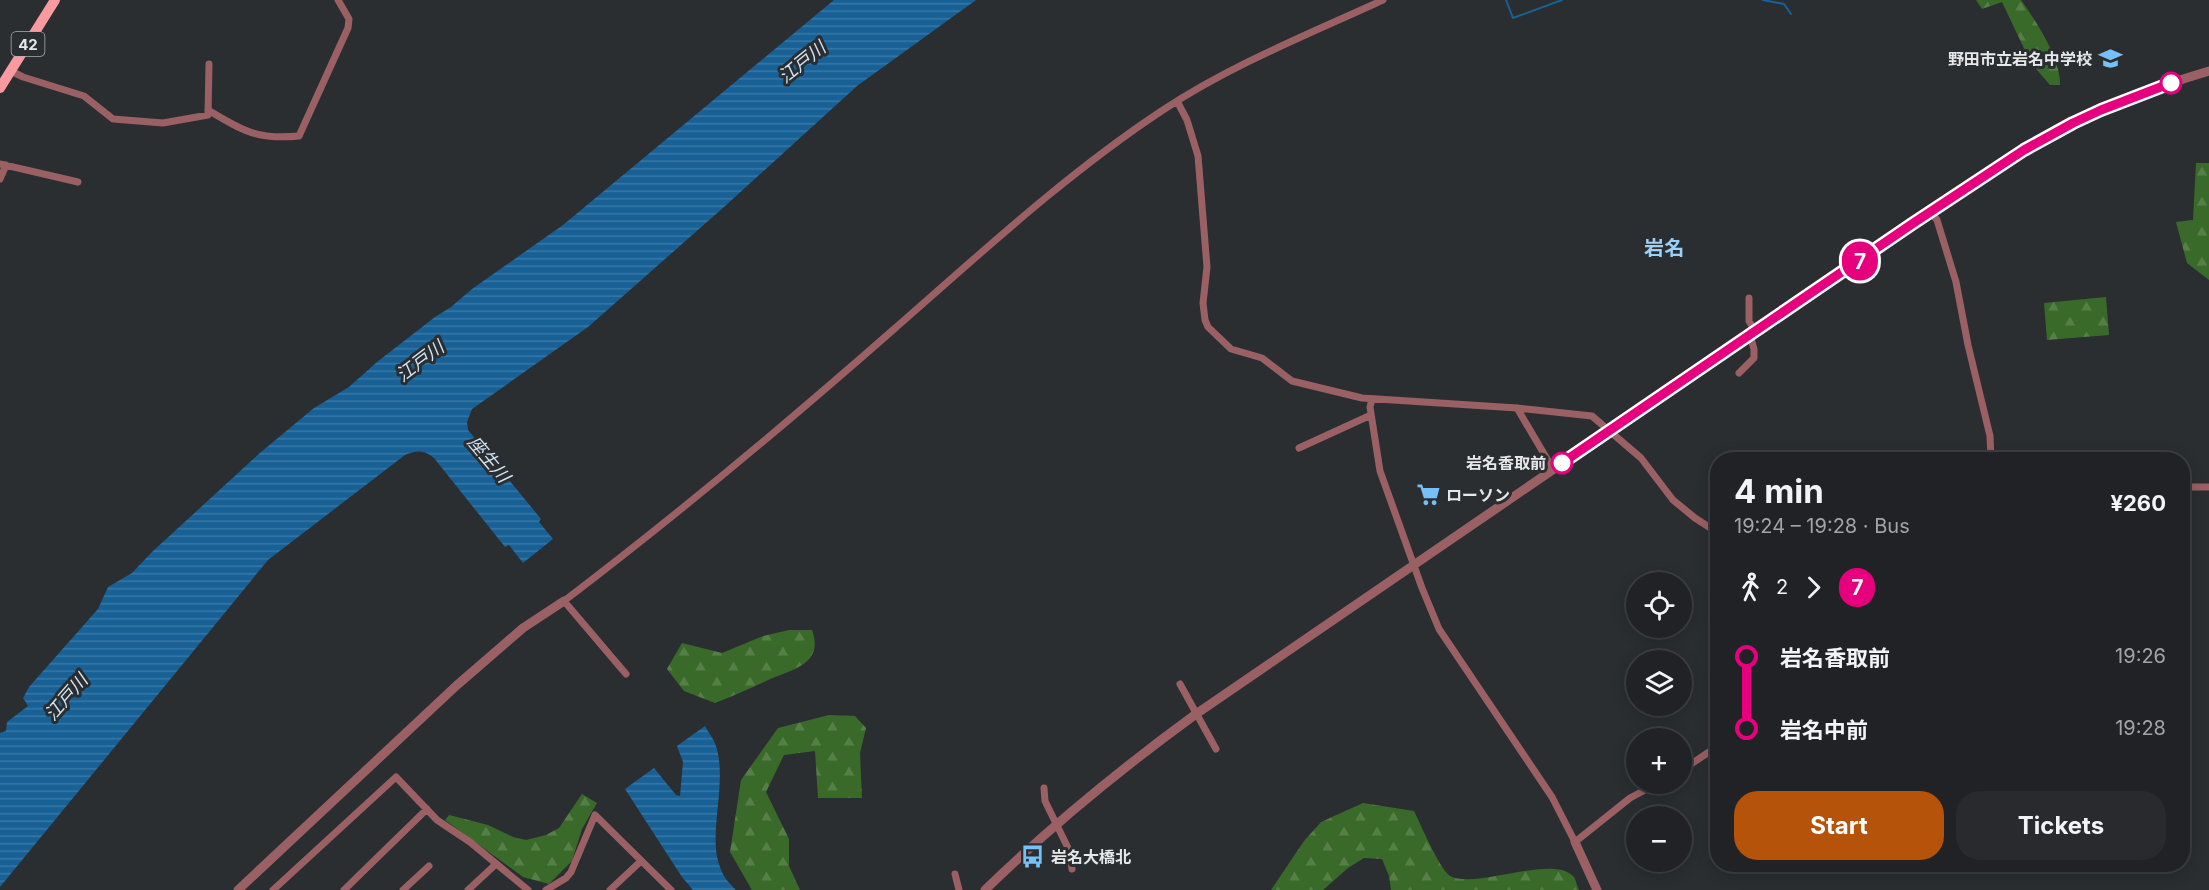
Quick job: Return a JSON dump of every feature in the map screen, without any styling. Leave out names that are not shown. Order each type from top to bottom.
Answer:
[{"type":"main road","name":"42","points":[[0,88],[56,0]]},
{"type":"street","points":[[208,110],[243,131],[268,137],[299,136],[348,28],[349,19],[338,0]]},
{"type":"street","points":[[238,890],[456,686],[523,628],[564,601],[735,466],[1047,198],[1122,138],[1177,101],[1257,58],[1383,0]]},
{"type":"street","points":[[11,71],[84,96],[113,119],[163,123],[208,115],[208,64]]},
{"type":"street","points":[[985,890],[1056,824],[1196,714],[1930,212],[2024,150],[2073,123],[2128,98],[2209,71]]},
{"type":"street","points":[[1177,101],[1196,145],[1207,267],[1203,312],[1208,327],[1231,349],[1262,358],[1292,381],[1362,398],[1517,408],[1592,416],[1641,458],[1673,500],[1710,528]]},
{"type":"street","points":[[293,136],[299,142]]},
{"type":"street","points":[[0,179],[3,165],[78,182]]},
{"type":"street","points":[[1930,212],[1937,220],[1956,282],[1968,345],[1990,436],[1991,452]]},
{"type":"street","points":[[1739,373],[1754,358],[1753,333],[1749,321],[1749,298]]},
{"type":"street","points":[[1372,399],[1371,415],[1380,471],[1439,629],[1552,797],[1597,890]]},
{"type":"street","points":[[1517,408],[1553,469]]},
{"type":"street","points":[[1299,448],[1371,415]]},
{"type":"street","points":[[2190,487],[2209,487]]},
{"type":"street","points":[[564,601],[627,674]]},
{"type":"street","points":[[1180,684],[1216,749]]},
{"type":"street","points":[[1692,763],[1710,751]]},
{"type":"street","points":[[273,890],[396,777],[437,820],[470,842],[528,890]]},
{"type":"street","points":[[1044,788],[1045,801],[1070,852],[1072,869]]},
{"type":"street","points":[[1575,842],[1637,794]]},
{"type":"street","points":[[344,890],[427,809]]},
{"type":"street","points":[[546,890],[566,878],[571,872],[595,816],[671,890]]},
{"type":"street","points":[[610,890],[641,861]]},
{"type":"street","points":[[468,890],[496,864]]},
{"type":"street","points":[[403,890],[429,866]]},
{"type":"street","points":[[955,874],[959,890]]},
{"type":"green space","points":[[1976,0],[2021,0],[2052,52],[2060,85],[2050,85],[2031,63],[2002,2],[1982,9]]},
{"type":"green space","points":[[2196,163],[2209,163],[2209,280],[2187,263],[2176,222],[2193,220]]},
{"type":"green space","points":[[2106,297],[2109,335],[2047,340],[2044,303]]},
{"type":"green space","points":[[789,630],[812,630],[815,642],[814,652],[809,659],[794,670],[715,703],[684,691],[667,669],[682,643],[722,653],[763,636]]},
{"type":"green space","points":[[829,715],[855,716],[866,728],[860,753],[862,798],[818,798],[815,751],[784,755],[766,792],[789,839],[789,866],[800,890],[752,890],[730,852],[741,780],[778,728]]},
{"type":"green space","points":[[582,794],[597,803],[582,829],[572,861],[549,884],[523,877],[445,820],[449,815],[488,825],[513,837],[526,840],[546,835],[559,828]]},
{"type":"green space","points":[[1363,803],[1414,811],[1436,856],[1450,876],[1477,879],[1550,869],[1564,871],[1574,877],[1579,890],[1391,890],[1389,876],[1382,859],[1364,858],[1348,868],[1323,890],[1271,890],[1304,841],[1321,822]]},
{"type":"water","points":[[834,0],[976,0],[857,86],[588,327],[472,409],[467,422],[468,430],[541,519],[539,522],[553,539],[523,563],[509,545],[505,547],[434,458],[427,453],[420,452],[405,455],[268,560],[0,887],[0,733],[6,731],[7,722],[28,706],[23,698],[29,687],[98,609],[108,587],[132,573],[261,452],[314,408],[349,387],[435,317],[563,225]]},
{"type":"water","points":[[705,726],[715,743],[719,761],[717,854],[723,874],[736,890],[693,890],[682,877],[625,789],[654,768],[676,795],[680,796],[683,762],[677,746]]},
{"type":"waterway","points":[[1506,0],[1513,18],[1562,0]]},
{"type":"waterway","points":[[1763,0],[1784,4],[1791,14]]},
{"type":"bus line","name":"7","points":[[1562,463],[2024,150],[2101,110],[2171,83]]},
{"type":"place","name":"野田市立岩名中学校","points":[[2110,59]]},
{"type":"place","name":"岩名香取前","points":[[1562,463]]},
{"type":"place","name":"ローソン","points":[[1428,495]]},
{"type":"place","name":"岩名大橋北","points":[[1033,857]]},
{"type":"district","name":"岩名","points":[[1664,248]]},
{"type":"water label","name":"江戸川","points":[[802,62]]},
{"type":"water label","name":"江戸川","points":[[420,361]]},
{"type":"water label","name":"座生川","points":[[489,459]]},
{"type":"water label","name":"江戸川","points":[[66,697]]}]
